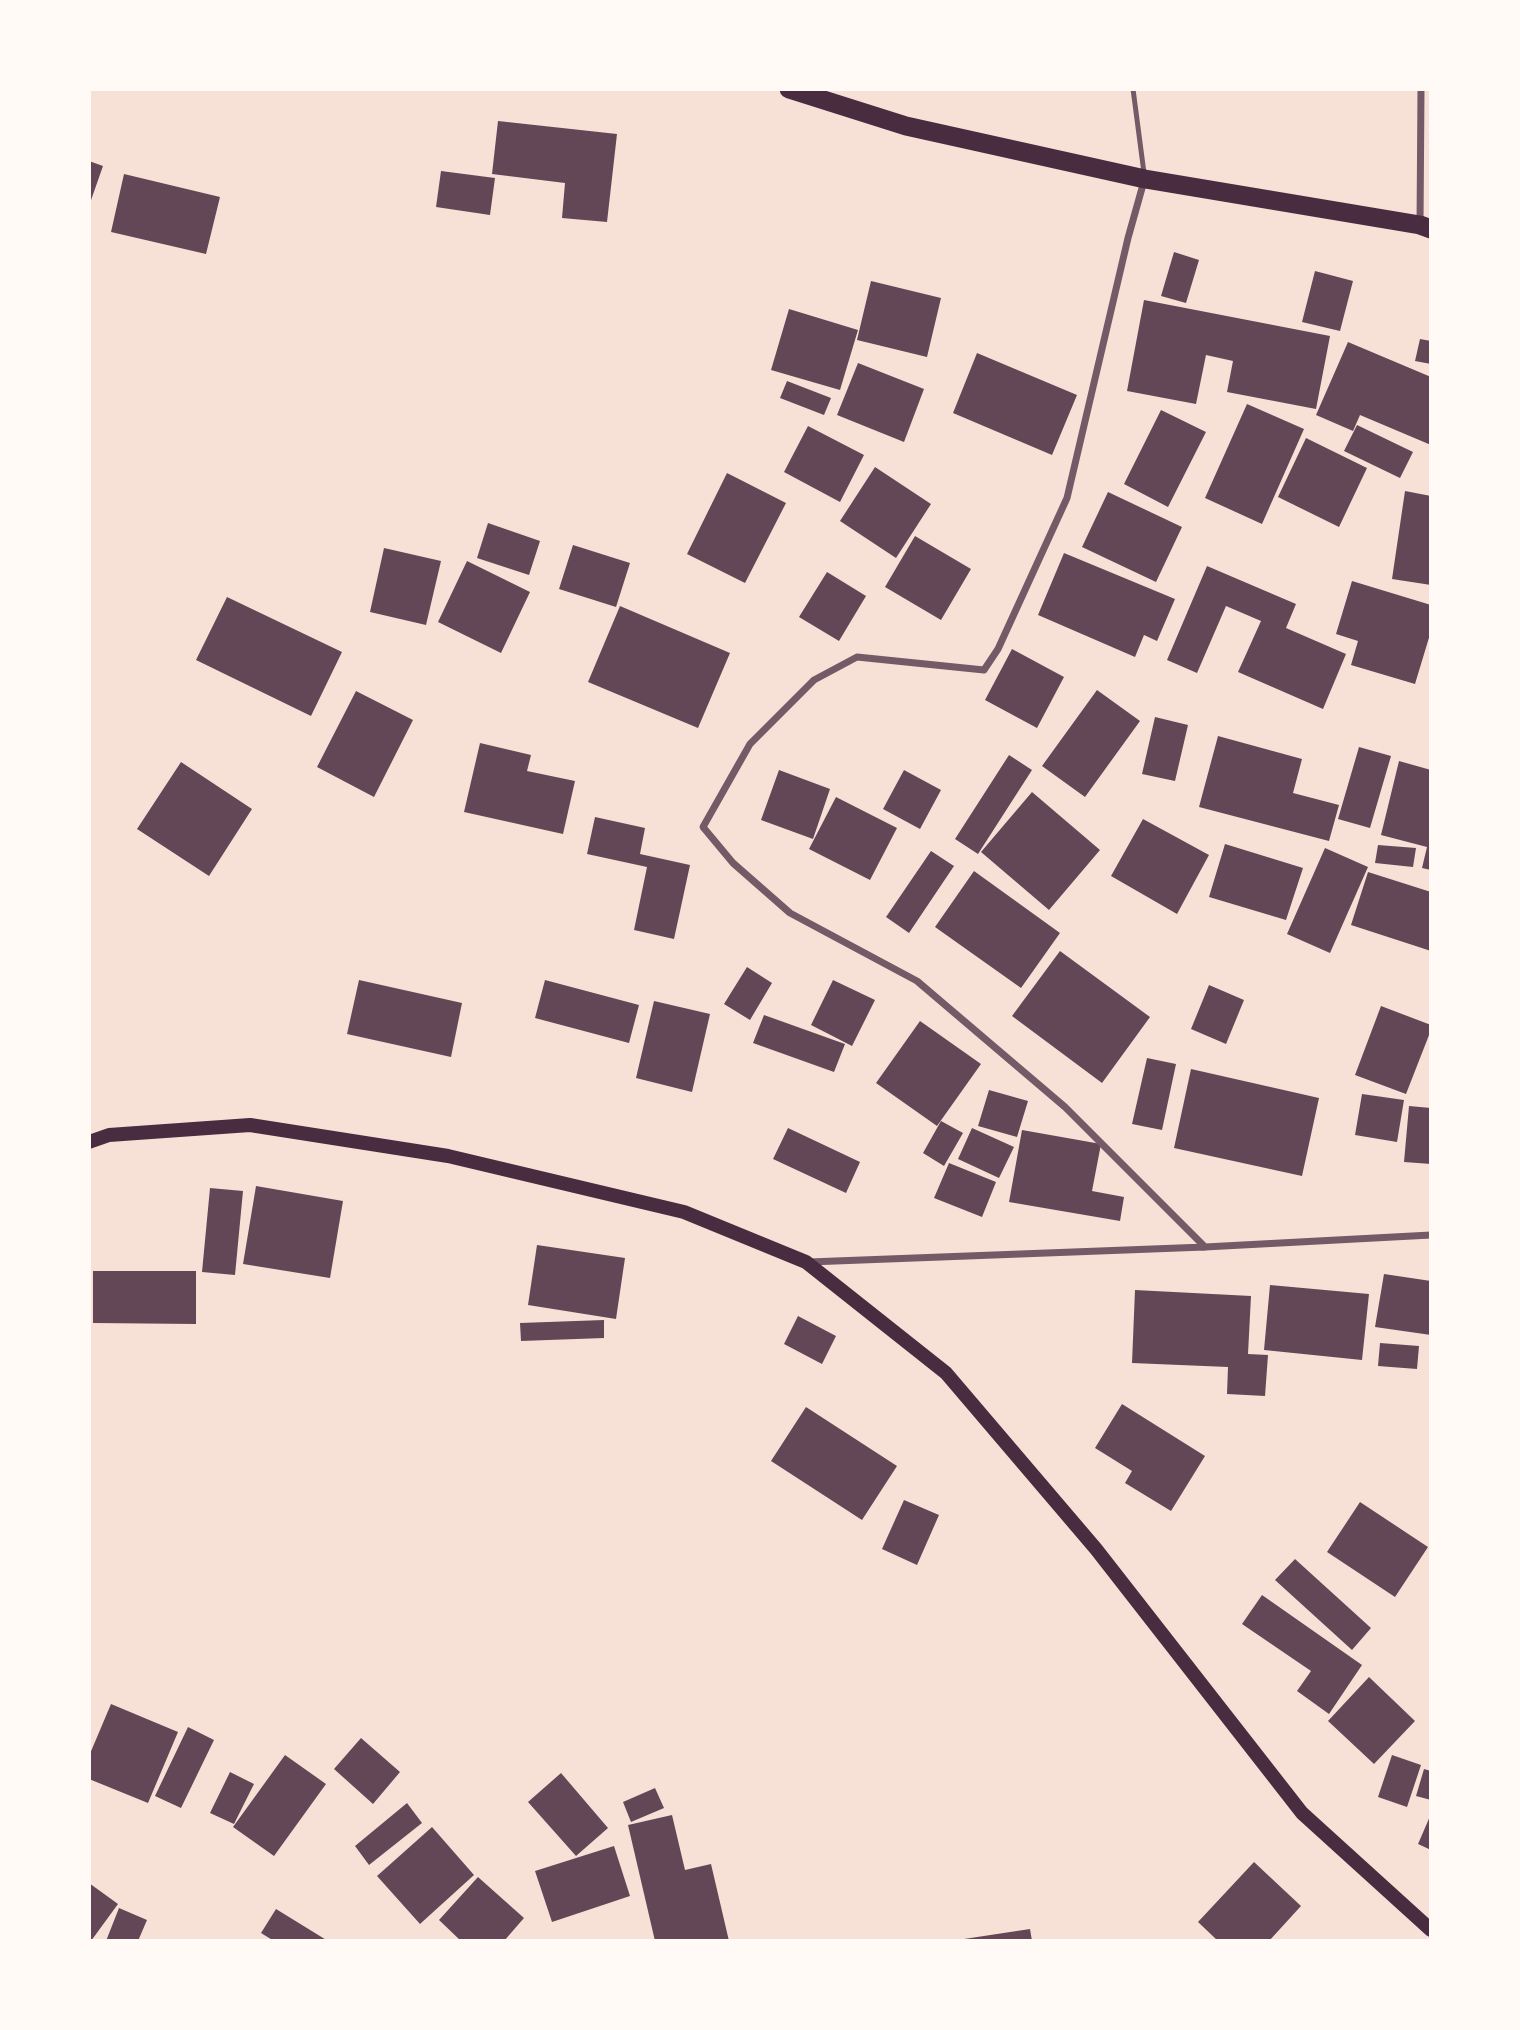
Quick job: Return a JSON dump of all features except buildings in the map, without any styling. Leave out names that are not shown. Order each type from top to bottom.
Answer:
[{"type":"highway","points":[[789,89],[906,126],[1145,179],[1426,227]]},
{"type":"main road","points":[[89,1142],[109,1136],[250,1125],[448,1156],[684,1212],[806,1262],[946,1373],[1096,1549],[1302,1813],[1431,1930]]},
{"type":"street","points":[[1420,89],[1426,227]]},
{"type":"street","points":[[1145,179],[1128,238],[1066,498],[999,649],[984,670],[858,657],[814,680],[750,744],[703,827],[733,863],[790,913],[917,981],[1065,1107],[1205,1247]]},
{"type":"street","points":[[806,1262],[1205,1247],[1431,1235]]},
{"type":"lane","points":[[1133,89],[1145,179]]}]
